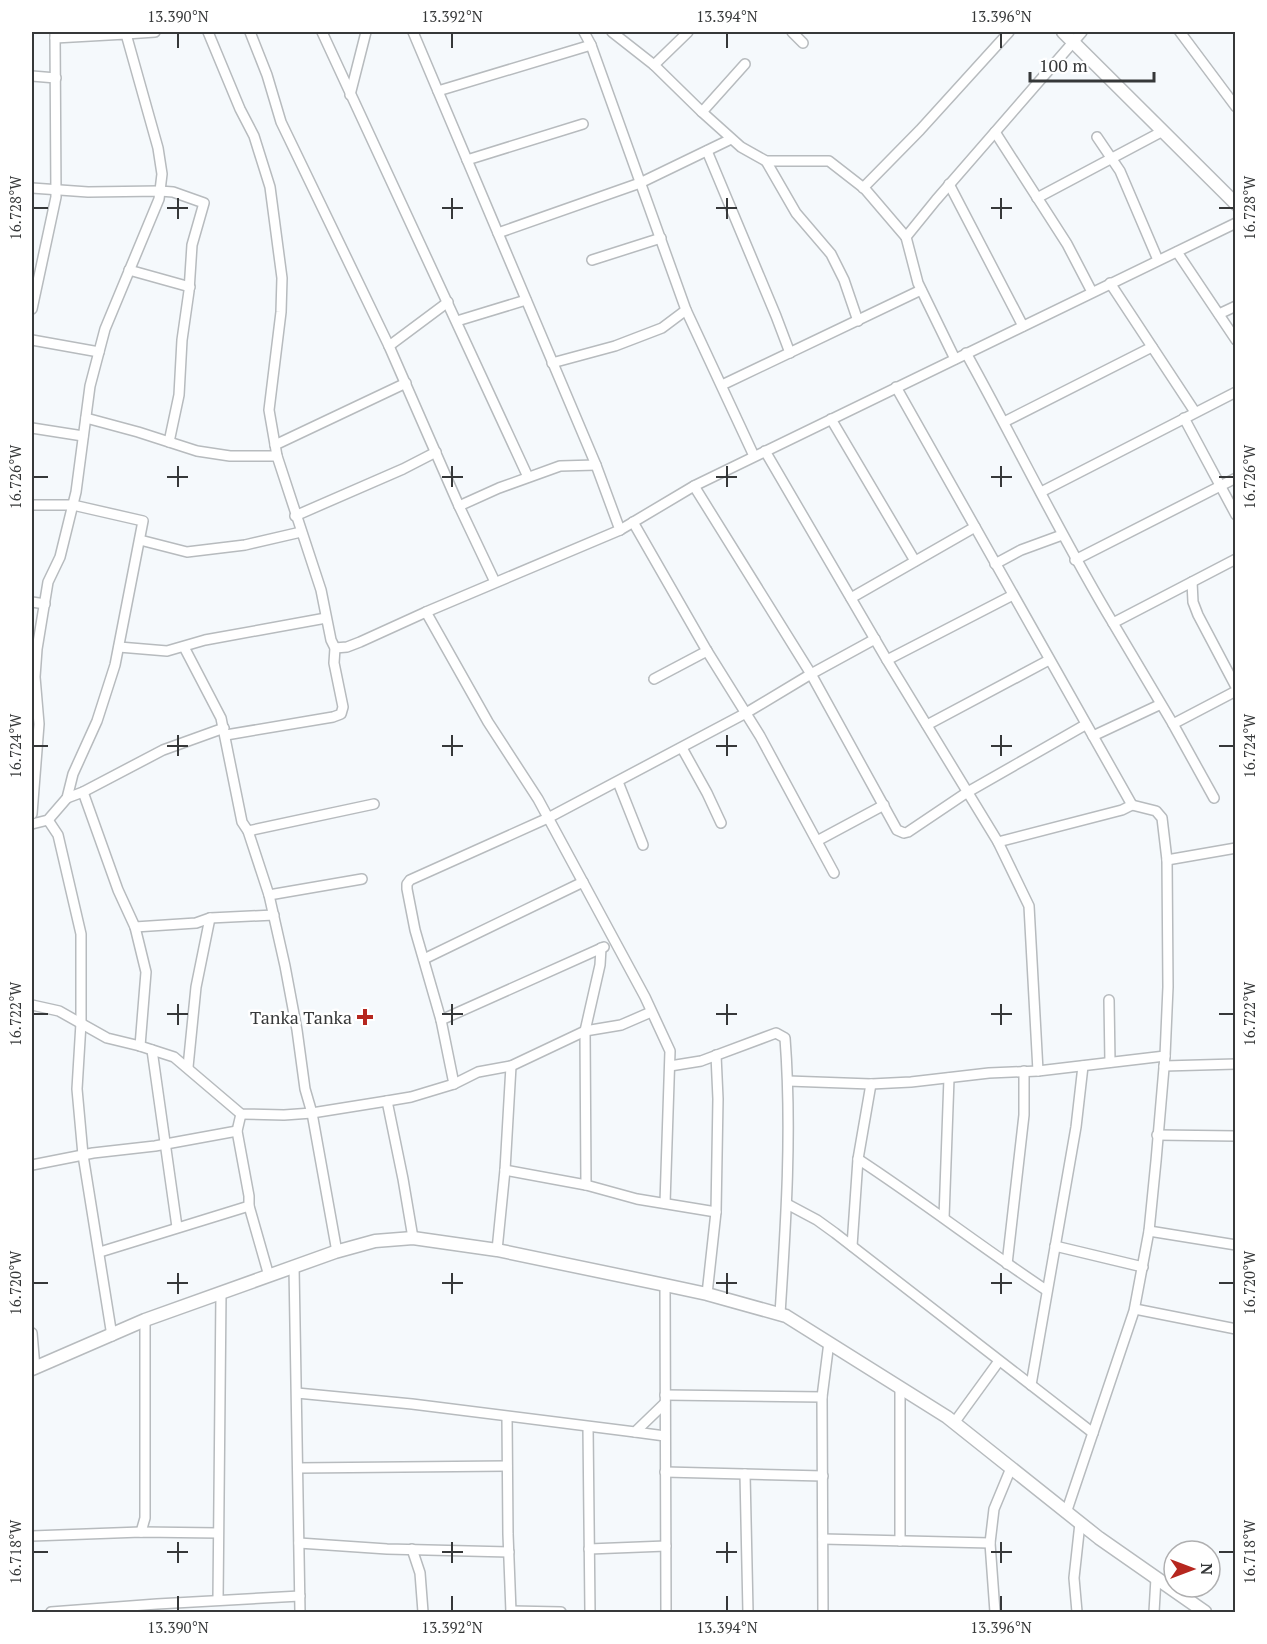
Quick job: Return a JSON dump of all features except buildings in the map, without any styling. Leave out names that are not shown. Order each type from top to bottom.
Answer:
[{"type":"street","points":[[32,309],[56,191],[55,35],[155,32]]},
{"type":"street","points":[[67,798],[84,792],[163,750],[225,732],[291,725],[341,714],[343,707],[334,663],[335,648],[331,640],[321,590],[278,456],[269,410],[281,312],[282,278],[270,187],[254,136],[240,109],[208,32]]},
{"type":"street","points":[[250,32],[267,75],[280,122],[389,345],[459,506],[495,582]]},
{"type":"street","points":[[322,32],[528,477]]},
{"type":"street","points":[[350,95],[366,32]]},
{"type":"street","points":[[413,32],[596,465],[620,530]]},
{"type":"street","points":[[584,32],[591,45],[686,310],[754,456]]},
{"type":"street","points":[[612,32],[654,65],[731,140],[758,158],[766,161],[829,161],[863,188],[906,237],[921,290],[955,358]]},
{"type":"street","points":[[654,65],[688,32]]},
{"type":"street","points":[[792,32],[803,43]]},
{"type":"street","points":[[863,188],[1009,32]]},
{"type":"street","points":[[1063,32],[1236,204]]},
{"type":"street","points":[[906,237],[949,184],[1082,32]]},
{"type":"street","points":[[1180,32],[1236,107]]},
{"type":"street","points":[[32,814],[39,724],[33,677],[48,582],[60,557],[73,504],[90,386],[105,328],[159,199],[160,191],[162,174],[158,148],[126,34]]},
{"type":"street","points":[[438,91],[591,45]]},
{"type":"street","points":[[702,112],[745,64]]},
{"type":"street","points":[[32,76],[56,78]]},
{"type":"street","points":[[467,160],[583,124]]},
{"type":"street","points":[[1037,198],[1163,131]]},
{"type":"street","points":[[995,132],[1067,244],[1092,292]]},
{"type":"street","points":[[1097,137],[1120,171],[1158,260]]},
{"type":"street","points":[[498,233],[640,183],[731,140]]},
{"type":"street","points":[[707,151],[790,353]]},
{"type":"street","points":[[766,161],[796,213],[831,254],[844,280],[858,321]]},
{"type":"street","points":[[949,184],[1023,326]]},
{"type":"street","points":[[32,188],[56,191],[173,192],[204,203],[192,245],[179,395],[169,442]]},
{"type":"street","points":[[335,648],[347,647],[360,642],[620,530],[694,486],[754,456],[1236,223]]},
{"type":"street","points":[[592,260],[661,238]]},
{"type":"street","points":[[1177,252],[1236,340]]},
{"type":"street","points":[[32,261],[43,263]]},
{"type":"street","points":[[129,270],[190,287]]},
{"type":"street","points":[[1110,283],[1195,411]]},
{"type":"street","points":[[722,386],[921,290]]},
{"type":"street","points":[[457,321],[526,300]]},
{"type":"street","points":[[389,345],[448,302]]},
{"type":"street","points":[[1219,314],[1236,306]]},
{"type":"street","points":[[552,363],[615,346],[662,328],[686,310]]},
{"type":"street","points":[[32,340],[99,352]]},
{"type":"street","points":[[1004,422],[1152,347]]},
{"type":"street","points":[[966,353],[1075,560],[1173,724],[1214,798]]},
{"type":"street","points":[[275,445],[406,383]]},
{"type":"street","points":[[896,387],[1132,805]]},
{"type":"street","points":[[1041,492],[1195,411],[1236,392]]},
{"type":"street","points":[[86,418],[197,451],[230,456],[278,456]]},
{"type":"street","points":[[1184,418],[1236,515]]},
{"type":"street","points":[[831,419],[915,561]]},
{"type":"street","points":[[32,428],[84,436]]},
{"type":"street","points":[[765,451],[966,793],[998,842],[1029,906],[1038,1071]]},
{"type":"street","points":[[296,516],[436,452]]},
{"type":"street","points":[[459,506],[560,466],[596,465]]},
{"type":"street","points":[[1075,560],[1236,478]]},
{"type":"street","points":[[694,486],[811,674],[897,830],[903,833],[946,808],[966,793],[1085,725]]},
{"type":"street","points":[[32,505],[73,504],[143,521],[115,665],[97,720],[73,774],[67,798],[48,820],[32,824]]},
{"type":"street","points":[[633,522],[707,651],[746,713],[834,873]]},
{"type":"street","points":[[851,598],[975,527]]},
{"type":"street","points":[[140,540],[187,552],[246,545],[301,532]]},
{"type":"street","points":[[995,564],[1021,550],[1062,535]]},
{"type":"street","points":[[1113,623],[1236,559]]},
{"type":"street","points":[[1173,724],[1236,689],[1198,615],[1193,602],[1192,582]]},
{"type":"street","points":[[887,660],[1013,595]]},
{"type":"street","points":[[32,602],[45,604]]},
{"type":"street","points":[[426,612],[488,722],[527,780],[584,882],[670,1051],[665,1203]]},
{"type":"street","points":[[118,647],[166,651],[205,640],[326,618]]},
{"type":"street","points":[[454,1084],[441,1020],[415,930],[407,884],[410,880],[548,818],[618,782],[746,713],[875,639]]},
{"type":"street","points":[[184,647],[221,718],[242,822],[248,831],[269,895],[297,1030],[305,1089],[312,1113],[337,1252]]},
{"type":"street","points":[[654,679],[707,651]]},
{"type":"street","points":[[927,725],[1049,660]]},
{"type":"street","points":[[1093,736],[1160,705]]},
{"type":"street","points":[[682,748],[707,793],[720,823]]},
{"type":"street","points":[[618,782],[644,845]]},
{"type":"street","points":[[84,792],[118,890],[135,927],[146,972],[140,1046]]},
{"type":"street","points":[[248,831],[374,804]]},
{"type":"street","points":[[817,842],[884,805]]},
{"type":"street","points":[[998,842],[1122,810],[1132,805],[1156,811],[1162,818],[1167,860],[1168,987],[1165,1061],[1149,1231],[1135,1309],[1066,1513]]},
{"type":"street","points":[[48,820],[58,835],[81,934],[81,1023],[77,1089],[83,1155],[112,1336]]},
{"type":"street","points":[[1167,860],[1236,848]]},
{"type":"street","points":[[269,895],[362,879]]},
{"type":"street","points":[[424,959],[584,882]]},
{"type":"street","points":[[135,927],[196,923],[210,918],[274,915]]},
{"type":"street","points":[[188,1067],[196,987],[210,918]]},
{"type":"street","points":[[441,1020],[615,942]]},
{"type":"street","points":[[586,1185],[585,1031],[600,965],[601,948]]},
{"type":"street","points":[[1109,1000],[1110,1062]]},
{"type":"street","points":[[32,1005],[59,1011],[106,1038],[174,1057],[241,1114],[284,1115],[312,1113],[411,1097],[454,1084],[478,1072],[511,1066],[585,1031],[621,1024],[651,1012]]},
{"type":"street","points":[[670,1066],[701,1061],[776,1033],[785,1038],[788,1081],[787,1204],[780,1314]]},
{"type":"street","points":[[152,1050],[177,1227]]},
{"type":"street","points":[[706,1294],[716,1212],[718,1099],[716,1055]]},
{"type":"street","points":[[788,1081],[871,1084],[1038,1071],[1110,1062],[1165,1061],[1236,1064]]},
{"type":"street","points":[[497,1250],[505,1170],[511,1066]]},
{"type":"street","points":[[1031,1385],[1076,1127],[1083,1066]]},
{"type":"street","points":[[1007,1264],[1024,1115],[1024,1071]]},
{"type":"street","points":[[944,1218],[949,1078]]},
{"type":"street","points":[[852,1246],[858,1159],[871,1084]]},
{"type":"street","points":[[387,1101],[413,1238]]},
{"type":"street","points":[[241,1114],[237,1131],[249,1206],[269,1276]]},
{"type":"street","points":[[32,1165],[237,1131]]},
{"type":"street","points":[[1157,1135],[1236,1136]]},
{"type":"street","points":[[858,1159],[919,1199],[1046,1290]]},
{"type":"street","points":[[505,1170],[586,1185],[638,1199],[716,1212]]},
{"type":"street","points":[[787,1204],[817,1220],[852,1246],[1093,1433]]},
{"type":"street","points":[[100,1252],[249,1206]]},
{"type":"street","points":[[1149,1231],[1236,1245]]},
{"type":"street","points":[[32,1333],[33,1369],[145,1320],[375,1240],[413,1238],[497,1250],[706,1294],[780,1314],[900,1387],[954,1422],[1066,1513],[1205,1612]]},
{"type":"street","points":[[1055,1246],[1143,1267]]},
{"type":"street","points":[[294,1267],[300,1612]]},
{"type":"street","points":[[665,1285],[666,1612]]},
{"type":"street","points":[[218,1600],[221,1293]]},
{"type":"street","points":[[1135,1309],[1236,1329]]},
{"type":"street","points":[[141,1532],[145,1518],[145,1320]]},
{"type":"street","points":[[824,1612],[822,1397],[829,1342]]},
{"type":"street","points":[[954,1422],[999,1360]]},
{"type":"street","points":[[900,1387],[900,1541]]},
{"type":"street","points":[[297,1393],[412,1404],[665,1437]]},
{"type":"street","points":[[635,1432],[665,1399],[822,1397]]},
{"type":"street","points":[[507,1417],[511,1612],[561,1612]]},
{"type":"street","points":[[588,1426],[590,1612]]},
{"type":"street","points":[[298,1468],[507,1466]]},
{"type":"street","points":[[996,1612],[990,1543],[994,1509],[1011,1468]]},
{"type":"street","points":[[665,1472],[823,1476]]},
{"type":"street","points":[[745,1474],[748,1612]]},
{"type":"street","points":[[1077,1612],[1074,1578],[1080,1523]]},
{"type":"street","points":[[32,1536],[141,1532],[218,1533]]},
{"type":"street","points":[[823,1539],[990,1543]]},
{"type":"street","points":[[299,1544],[509,1552]]},
{"type":"street","points":[[589,1549],[666,1546]]},
{"type":"street","points":[[412,1549],[420,1573],[423,1612]]},
{"type":"street","points":[[1155,1612],[1156,1578]]},
{"type":"street","points":[[51,1612],[300,1596]]},
{"type":"place","name":"Tanka Tanka","points":[[365,1017]]}]
